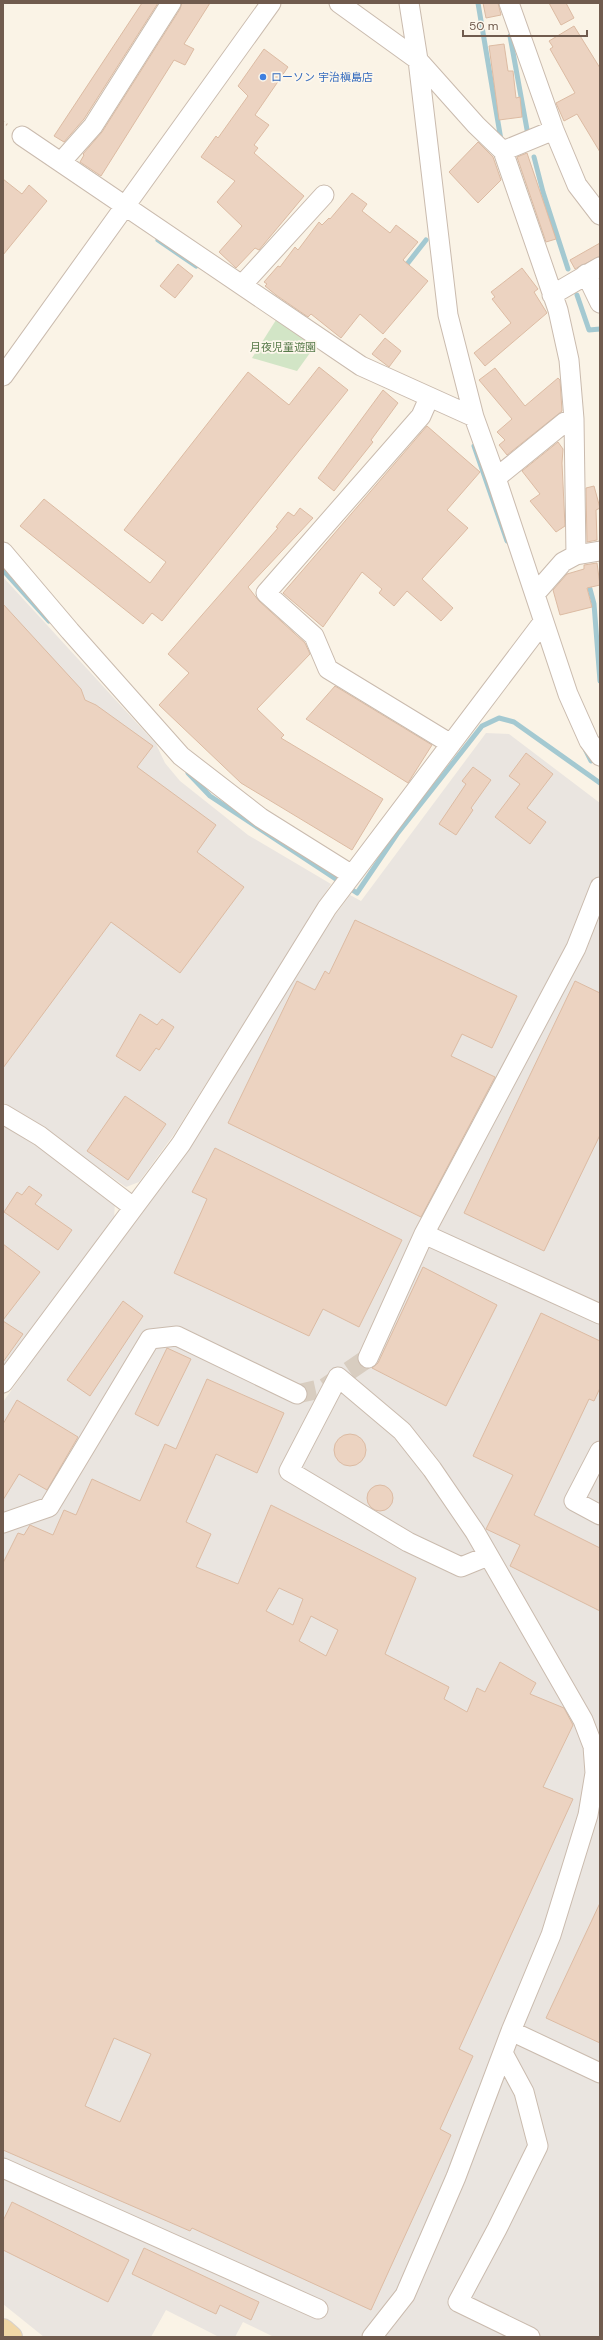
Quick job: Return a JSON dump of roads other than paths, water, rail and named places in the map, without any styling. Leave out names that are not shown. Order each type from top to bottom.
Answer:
[{"type":"main road","points":[[3,2330],[11,2337]]},
{"type":"street","points":[[61,162],[93,126],[171,3]]},
{"type":"street","points":[[3,376],[270,3]]},
{"type":"street","points":[[339,3],[418,60],[476,125],[503,151],[552,295],[569,360],[574,419],[576,555]]},
{"type":"street","points":[[409,3],[418,60],[448,315],[474,417],[496,478],[543,622],[568,694],[588,741],[600,756]]},
{"type":"street","points":[[509,3],[554,130],[577,185],[600,215]]},
{"type":"street","points":[[503,151],[554,130]]},
{"type":"street","points":[[22,136],[361,366],[474,417]]},
{"type":"street","points":[[242,285],[324,194]]},
{"type":"street","points":[[552,295],[593,271],[600,303]]},
{"type":"street","points":[[429,398],[421,416],[266,594],[314,636],[328,668],[451,744]]},
{"type":"street","points":[[496,478],[565,422],[574,419]]},
{"type":"street","points":[[535,594],[563,562],[576,555],[600,551]]},
{"type":"street","points":[[3,552],[70,631],[181,756],[261,818],[352,874]]},
{"type":"street","points":[[3,1383],[180,1144],[327,908],[543,622]]},
{"type":"street","points":[[368,1358],[424,1234],[576,948],[600,887]]},
{"type":"street","points":[[3,1114],[40,1136],[133,1207]]},
{"type":"street","points":[[424,1234],[600,1314]]},
{"type":"street","points":[[3,1523],[49,1508],[150,1339],[177,1336],[297,1394]]},
{"type":"street","points":[[372,2337],[405,2295],[456,2177],[511,2031],[551,1935],[588,1815],[595,1773],[593,1746],[583,1720],[475,1532],[432,1468],[402,1431],[338,1377],[289,1471],[408,1542],[462,1567],[488,1556]]},
{"type":"street","points":[[600,1451],[574,1502],[600,1515]]},
{"type":"street","points":[[511,2031],[600,2074]]},
{"type":"street","points":[[503,2054],[524,2092],[538,2146],[497,2230],[458,2302],[530,2337]]},
{"type":"street","points":[[3,2168],[318,2309]]},
{"type":"waterway","points":[[478,3],[501,140]]},
{"type":"waterway","points":[[510,36],[528,135]]},
{"type":"waterway","points":[[534,157],[543,192],[568,269]]},
{"type":"waterway","points":[[158,240],[196,266]]},
{"type":"waterway","points":[[404,268],[426,240]]},
{"type":"waterway","points":[[577,295],[589,330],[600,329]]},
{"type":"waterway","points":[[474,446],[507,541]]},
{"type":"waterway","points":[[3,570],[49,621]]},
{"type":"waterway","points":[[590,589],[594,604],[600,681]]},
{"type":"waterway","points":[[188,773],[210,796],[357,893],[397,834],[482,726],[499,718],[514,722],[600,783]]},
{"type":"waterway","points":[[586,751],[591,761]]},
{"type":"tunnel","points":[[297,1394],[324,1388],[368,1358]]},
{"type":"place","name":"ローソン 宇治槇島店","points":[[263,77]]},
{"type":"park label","name":"月夜児童遊園","points":[[283,347]]}]
